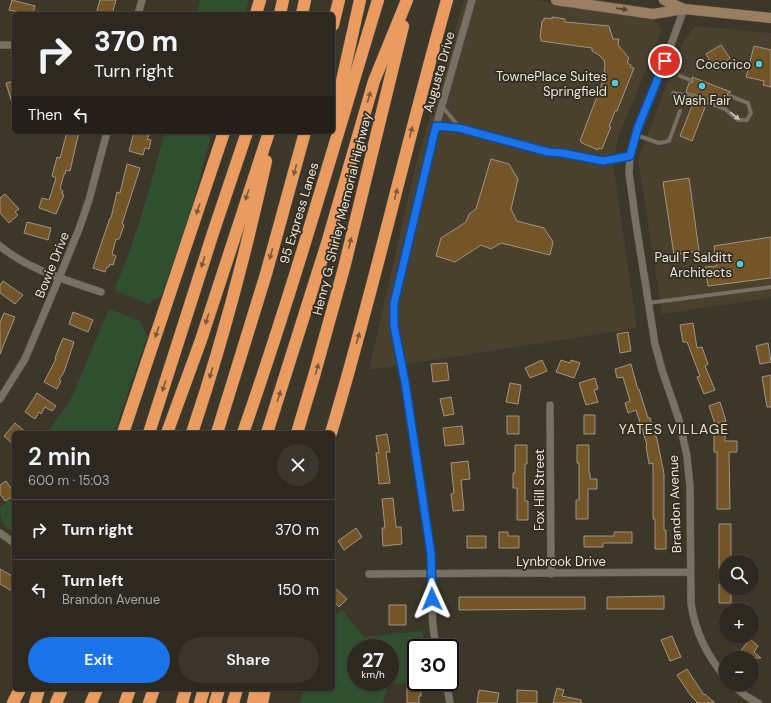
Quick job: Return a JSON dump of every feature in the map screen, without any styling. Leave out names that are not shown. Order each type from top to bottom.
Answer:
[{"type":"highway","points":[[257,12],[260,0]]},
{"type":"highway","points":[[280,12],[283,0]]},
{"type":"highway","points":[[302,12],[305,0]]},
{"type":"highway","points":[[335,112],[360,0]]},
{"type":"highway","name":"95 Express Lanes","points":[[244,431],[260,385],[306,240],[378,0]]},
{"type":"highway","points":[[268,431],[328,240],[374,81],[408,0]]},
{"type":"highway","name":"Henry G. Shirley Memorial Highway","points":[[298,431],[325,340],[344,268],[408,0]]},
{"type":"highway","points":[[332,431],[368,305],[417,109],[447,0]]},
{"type":"highway","points":[[335,16],[338,3]]},
{"type":"highway","points":[[124,431],[223,134]]},
{"type":"highway","points":[[150,431],[246,134]]},
{"type":"highway","points":[[168,431],[201,340],[268,134]]},
{"type":"highway","points":[[193,431],[229,310],[249,235],[272,134]]},
{"type":"highway","points":[[218,431],[243,350],[304,134]]},
{"type":"highway","points":[[306,240],[330,134]]},
{"type":"highway","points":[[14,703],[19,691]]},
{"type":"highway","points":[[34,703],[38,691]]},
{"type":"highway","points":[[56,703],[61,691]]},
{"type":"highway","points":[[91,703],[95,691]]},
{"type":"highway","points":[[125,703],[129,691]]},
{"type":"highway","points":[[149,703],[153,691]]},
{"type":"highway","points":[[182,703],[185,691]]},
{"type":"highway","points":[[200,703],[203,691]]},
{"type":"highway","points":[[215,703],[218,691]]},
{"type":"highway","points":[[233,703],[236,691]]},
{"type":"highway","points":[[253,703],[256,691]]},
{"type":"highway","points":[[262,703],[265,691]]},
{"type":"main road","points":[[556,0],[653,14],[685,4]]},
{"type":"main road","points":[[664,0],[771,18]]},
{"type":"street","points":[[139,12],[142,0]]},
{"type":"street","name":"Augusta Drive","points":[[435,639],[433,625],[431,554],[405,382],[394,326],[394,303],[436,126],[472,0]]},
{"type":"street","name":"Brandon Avenue","points":[[685,4],[630,156],[631,189],[655,344],[662,370],[680,420],[687,456],[690,486],[692,608],[698,633],[709,656],[719,669]]},
{"type":"street","points":[[0,45],[10,45]]},
{"type":"street","name":"Bowie Drive","points":[[0,399],[25,359],[60,278],[89,200],[106,134]]},
{"type":"street","points":[[0,246],[28,264],[60,278],[101,292]]},
{"type":"street","name":"Fox Hill Street","points":[[550,405],[551,574]]},
{"type":"street","points":[[0,533],[12,542]]},
{"type":"street","name":"Lynbrook Drive","points":[[369,574],[691,572]]},
{"type":"street","points":[[448,691],[450,703]]},
{"type":"street","points":[[740,691],[758,703]]},
{"type":"lane","points":[[680,76],[690,80]]},
{"type":"lane","points":[[673,93],[693,97],[725,109],[738,120],[747,120],[751,113],[747,102],[730,96]]},
{"type":"lane","points":[[442,106],[459,128]]},
{"type":"lane","points":[[636,136],[659,143],[669,141],[680,111]]},
{"type":"lane","points":[[436,126],[459,128],[548,152],[562,153],[603,161],[630,156]]},
{"type":"lane","points":[[648,303],[771,287]]},
{"type":"shaded area","points":[[464,0],[534,0],[654,20],[662,30],[618,138],[613,162],[637,328],[369,370],[416,164]]},
{"type":"shaded area","points":[[695,26],[771,33],[771,298],[662,314],[638,160],[684,40]]},
{"type":"green space","points":[[200,0],[249,0],[246,12],[197,12]]},
{"type":"green space","points":[[164,134],[211,134],[190,214],[161,296],[148,304],[114,290],[130,251]]},
{"type":"green space","points":[[109,309],[140,321],[147,337],[115,431],[48,431],[70,401]]},
{"type":"green space","points":[[12,498],[12,531],[2,522],[0,507]]},
{"type":"green space","points":[[342,610],[364,637],[422,631],[424,639],[407,639],[407,683],[399,683],[399,639],[347,639],[347,691],[386,691],[383,703],[300,703],[303,691],[335,691],[335,615]]},
{"type":"building","points":[[12,0],[35,6],[34,12],[18,12],[9,10]]},
{"type":"building","points":[[100,0],[116,0],[113,12],[97,12]]},
{"type":"building","name":"TownePlace Suites Springfield","points":[[552,17],[565,19],[565,22],[609,26],[613,39],[619,39],[618,45],[629,58],[627,63],[631,65],[630,67],[634,68],[617,111],[615,111],[609,127],[611,127],[602,149],[599,148],[598,150],[580,141],[606,73],[604,72],[604,60],[592,51],[592,48],[541,41],[542,21],[544,21],[544,18],[552,19]]},
{"type":"building","points":[[721,45],[730,58],[726,61],[727,63],[718,69],[716,67],[714,68],[706,54]]},
{"type":"building","name":"Cocorico","points":[[754,46],[771,50],[771,87],[763,85],[764,81],[746,77]]},
{"type":"building","name":"Wash Fair","points":[[692,77],[731,92],[727,94],[729,99],[727,102],[712,96],[711,100],[686,92],[689,83],[693,82]]},
{"type":"building","points":[[12,82],[12,103],[6,83]]},
{"type":"building","points":[[694,101],[706,105],[692,141],[680,136]]},
{"type":"building","points":[[66,134],[79,134],[70,171],[66,170],[64,174],[60,189],[63,191],[62,194],[64,195],[56,214],[39,208],[42,198],[49,200],[56,178],[52,176],[57,157],[60,158]]},
{"type":"building","points":[[133,134],[149,135],[147,139],[151,140],[149,149],[145,148],[143,155],[129,151]]},
{"type":"building","points":[[491,159],[509,164],[518,179],[511,209],[517,221],[544,228],[553,242],[550,255],[501,243],[491,249],[481,245],[455,262],[436,256],[441,238],[466,222],[469,214],[476,209]]},
{"type":"building","points":[[127,164],[140,168],[122,224],[124,225],[120,237],[118,240],[116,239],[112,254],[116,256],[113,265],[110,264],[105,272],[93,268],[111,218],[117,192],[120,193]]},
{"type":"building","points":[[689,178],[699,251],[674,255],[663,182]]},
{"type":"building","points":[[5,194],[19,209],[15,212],[18,215],[9,223],[0,213],[0,198]]},
{"type":"building","points":[[27,222],[51,228],[48,240],[24,233]]},
{"type":"building","points":[[771,237],[771,278],[708,286],[705,267],[717,266],[714,246]]},
{"type":"building","points":[[3,281],[23,295],[15,304],[0,293],[0,285]]},
{"type":"building","points":[[73,312],[93,320],[88,332],[69,324]]},
{"type":"building","points":[[4,313],[15,317],[0,354],[0,322]]},
{"type":"building","points":[[693,323],[697,348],[702,347],[708,364],[705,366],[715,390],[704,394],[697,377],[700,376],[687,342],[683,342],[680,325]]},
{"type":"building","points":[[628,332],[631,351],[620,353],[617,334]]},
{"type":"building","points":[[63,338],[74,342],[57,389],[44,382],[56,359],[55,358]]},
{"type":"building","points":[[768,343],[771,362],[760,364],[756,346]]},
{"type":"building","points":[[542,360],[547,371],[530,378],[525,368]]},
{"type":"building","points":[[561,360],[570,363],[571,360],[580,363],[574,378],[556,372]]},
{"type":"building","points":[[447,363],[449,380],[433,382],[431,364]]},
{"type":"building","points":[[631,364],[638,390],[639,389],[648,418],[650,418],[657,439],[664,474],[664,530],[666,530],[666,549],[655,549],[655,519],[653,519],[653,463],[649,464],[647,445],[636,410],[628,413],[625,403],[630,401],[623,377],[617,378],[615,369]]},
{"type":"building","points":[[771,375],[771,407],[767,407],[762,377]]},
{"type":"building","points":[[595,378],[598,389],[594,390],[598,402],[586,405],[579,383]]},
{"type":"building","points":[[510,383],[521,385],[518,404],[506,402]]},
{"type":"building","points":[[37,393],[56,406],[52,411],[45,407],[41,414],[39,412],[35,419],[25,412]]},
{"type":"building","points":[[451,397],[454,414],[444,416],[440,399]]},
{"type":"building","points":[[720,402],[726,421],[715,424],[709,406]]},
{"type":"building","points":[[584,415],[595,415],[595,434],[584,434]]},
{"type":"building","points":[[507,416],[519,416],[519,434],[507,434]]},
{"type":"building","points":[[15,423],[25,431],[12,431],[12,443],[4,436]]},
{"type":"building","points":[[462,426],[464,444],[445,446],[443,428]]},
{"type":"building","points":[[714,433],[725,433],[725,441],[737,441],[737,452],[729,452],[730,509],[717,509],[717,452],[714,452]]},
{"type":"building","points":[[387,434],[390,452],[386,452],[390,483],[379,484],[376,453],[379,453],[376,436]]},
{"type":"building","points":[[515,445],[527,445],[527,464],[525,464],[525,501],[528,501],[528,520],[517,520],[517,488],[513,488],[513,473],[515,473]]},
{"type":"building","points":[[577,445],[589,445],[590,479],[597,479],[597,489],[588,489],[588,519],[576,519],[576,500],[579,500],[579,463],[577,463]]},
{"type":"building","points":[[468,461],[470,479],[461,480],[464,510],[453,511],[451,494],[454,493],[451,463]]},
{"type":"building","points":[[6,481],[12,490],[12,497],[5,501],[0,494],[0,485]]},
{"type":"building","points":[[393,498],[396,527],[401,527],[402,544],[383,546],[382,528],[385,528],[382,499]]},
{"type":"building","points":[[719,524],[731,524],[731,555],[719,555]]},
{"type":"building","points":[[356,528],[362,537],[344,550],[338,541]]},
{"type":"building","points":[[499,532],[508,532],[508,536],[519,536],[519,548],[499,548]]},
{"type":"building","points":[[614,532],[632,532],[632,543],[603,543],[603,547],[584,547],[584,536],[614,536]]},
{"type":"building","points":[[467,536],[486,536],[486,548],[467,548]]},
{"type":"building","points":[[0,569],[12,576],[12,591],[0,584]]},
{"type":"building","points":[[335,588],[347,599],[339,607],[335,602]]},
{"type":"building","points":[[719,595],[731,595],[731,603],[719,603]]},
{"type":"building","points":[[664,596],[664,609],[607,609],[607,597]]},
{"type":"building","points":[[459,597],[585,597],[585,609],[459,610]]},
{"type":"building","points":[[389,605],[406,605],[406,625],[389,625]]},
{"type":"building","points":[[672,636],[681,657],[670,661],[661,640]]},
{"type":"building","points":[[747,643],[755,643],[758,646],[755,651],[741,651]]},
{"type":"building","points":[[687,669],[704,695],[705,694],[715,703],[696,703],[697,702],[691,696],[677,675]]},
{"type":"building","points":[[557,688],[564,690],[562,696],[581,700],[581,703],[553,703]]},
{"type":"building","points":[[479,690],[499,693],[497,703],[477,703]]},
{"type":"building","points":[[517,690],[537,691],[537,703],[517,703]]},
{"type":"building","points":[[407,691],[421,691],[419,703],[407,703]]},
{"type":"place","name":"Cocorico","points":[[759,64]]},
{"type":"place","name":"TownePlace Suites Springfield","points":[[615,83]]},
{"type":"place","name":"Wash Fair","points":[[702,86]]},
{"type":"place","name":"Paul F Salditt Architects","points":[[740,264]]},
{"type":"district","name":"YATES VILLAGE","points":[[674,429]]},
{"type":"route","points":[[432,599],[431,554],[405,382],[397,347],[393,315],[394,303],[436,126],[459,128],[548,152],[562,153],[603,161],[630,156],[638,127],[665,61]]}]
